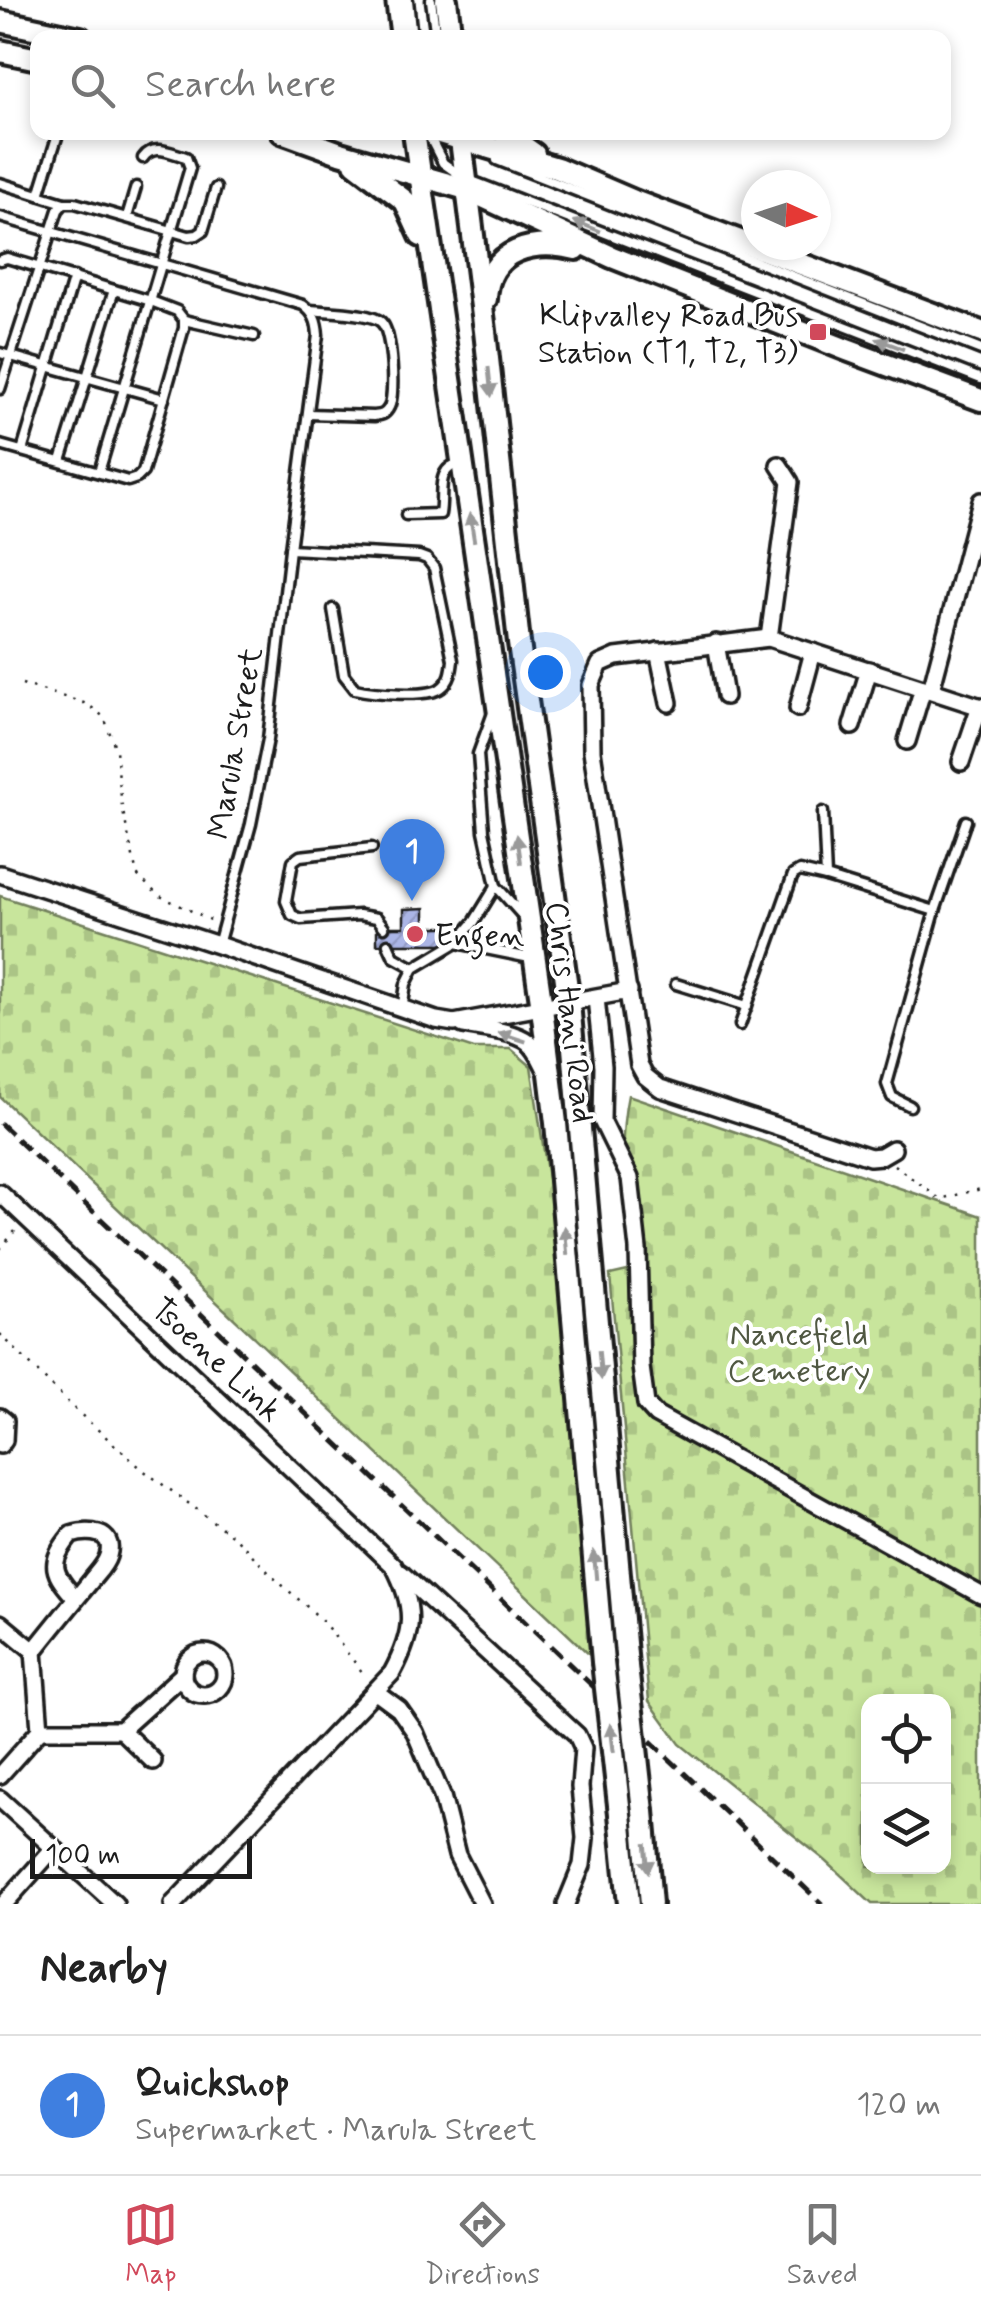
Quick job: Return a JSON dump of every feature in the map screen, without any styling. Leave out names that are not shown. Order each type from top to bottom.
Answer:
[{"type":"main road","points":[[437,3],[448,30]]},
{"type":"main road","points":[[402,30],[403,5]]},
{"type":"main road","points":[[0,22],[40,30]]},
{"type":"main road","points":[[0,51],[30,57]]},
{"type":"main road","points":[[304,140],[420,176],[465,183],[612,257],[981,400]]},
{"type":"main road","name":"Chris Hani Road","points":[[415,140],[542,1008],[603,1662],[630,1904]]},
{"type":"main road","name":"Chris Hani Road","points":[[450,140],[465,183],[519,643],[569,1002],[627,1666],[652,1904]]},
{"type":"main road","points":[[462,140],[557,168],[634,201],[981,332]]},
{"type":"main road","points":[[515,140],[557,168]]},
{"type":"main road","points":[[340,153],[405,201],[434,270]]},
{"type":"main road","points":[[485,332],[486,291],[500,262],[509,253],[554,244],[612,257]]},
{"type":"street","points":[[769,638],[790,482],[779,465]]},
{"type":"street","points":[[907,742],[927,689],[981,501]]},
{"type":"street","points":[[887,1152],[870,1157],[660,1088],[651,1083],[640,1066],[592,752],[591,685],[600,664],[616,656],[769,638],[980,706],[961,762]]},
{"type":"street","points":[[716,643],[724,696]]},
{"type":"street","points":[[658,650],[669,703]]},
{"type":"street","points":[[798,708],[814,652]]},
{"type":"street","points":[[852,726],[869,670]]},
{"type":"street","points":[[0,874],[402,1010],[518,1037],[537,1052],[550,1078]]},
{"type":"street","points":[[454,1023],[629,992]]},
{"type":"street","points":[[596,998],[602,1120],[630,1178],[638,1248],[646,1404],[656,1414],[981,1595]]},
{"type":"street","name":"Tsoene Link","points":[[0,1193],[578,1735],[583,1748],[580,1787],[585,1838],[582,1865],[566,1904]]},
{"type":"street","points":[[0,1417],[5,1421],[6,1432],[0,1445]]},
{"type":"street","name":"Tsoene Link","points":[[376,1692],[392,1673],[409,1634],[411,1617],[405,1586],[394,1566]]},
{"type":"street","points":[[0,1775],[40,1730],[34,1651],[76,1599]]},
{"type":"street","points":[[0,1623],[34,1651]]},
{"type":"street","points":[[40,1730],[121,1730],[182,1674]]},
{"type":"street","points":[[173,1904],[376,1692],[399,1709],[415,1732],[442,1796],[457,1856],[482,1904]]},
{"type":"street","points":[[121,1730],[152,1760]]},
{"type":"street","points":[[0,1800],[114,1904]]},
{"type":"street","points":[[4,1904],[54,1848]]},
{"type":"lane","points":[[436,30],[437,3]]},
{"type":"lane","points":[[403,5],[410,30]]},
{"type":"lane","points":[[38,195],[56,140]]},
{"type":"lane","points":[[448,140],[443,164],[465,183],[981,379]]},
{"type":"lane","points":[[459,140],[981,350]]},
{"type":"lane","points":[[99,472],[190,168],[186,156],[155,149],[143,158]]},
{"type":"lane","points":[[0,183],[189,236],[203,231],[216,188]]},
{"type":"lane","points":[[127,217],[136,187]]},
{"type":"lane","points":[[0,389],[50,231],[64,204]]},
{"type":"lane","points":[[0,218],[311,310],[372,316],[382,322],[388,334],[393,393],[385,414],[308,414]]},
{"type":"lane","points":[[0,260],[7,258],[74,277],[151,301],[177,312],[184,320],[254,336]]},
{"type":"lane","points":[[22,451],[74,277]]},
{"type":"lane","points":[[61,462],[114,290]]},
{"type":"lane","name":"Marula Street","points":[[218,945],[251,824],[268,739],[318,335],[311,310]]},
{"type":"lane","points":[[0,444],[128,480],[137,478],[143,472],[184,320]]},
{"type":"lane","points":[[0,352],[164,399]]},
{"type":"lane","points":[[406,514],[440,514],[444,472],[462,462]]},
{"type":"lane","points":[[290,549],[428,559],[434,568],[453,660],[446,684],[427,693],[355,689],[344,675],[333,608]]},
{"type":"lane","points":[[498,702],[478,754],[484,831],[496,886],[530,923]]},
{"type":"lane","points":[[822,812],[826,877]]},
{"type":"lane","points":[[910,1106],[892,1098],[887,1084],[935,911],[966,821]]},
{"type":"lane","points":[[372,848],[300,856],[293,861],[286,901],[292,915],[300,919],[358,915],[377,918],[384,926]]},
{"type":"lane","points":[[740,1025],[793,875],[800,871],[826,877],[935,911]]},
{"type":"lane","points":[[402,1010],[406,984],[414,968],[456,943],[496,886]]},
{"type":"lane","points":[[456,943],[535,958]]},
{"type":"lane","points":[[388,944],[394,957],[414,968]]},
{"type":"lane","points":[[676,984],[747,1006]]},
{"type":"path","points":[[22,684],[87,704],[104,717],[116,750],[122,807],[138,875],[158,895],[224,926]]},
{"type":"path","points":[[887,1152],[940,1199],[981,1188]]},
{"type":"path","points":[[0,1249],[27,1218]]},
{"type":"path","points":[[0,1334],[143,1470],[237,1538],[274,1578],[321,1619],[376,1692]]},
{"type":"green space","points":[[0,896],[474,1049],[511,1049],[531,1066],[552,1204],[593,1658],[0,1097]]},
{"type":"green space","name":"Nancefield Cemetery","points":[[628,1095],[981,1216],[981,1904],[872,1904],[826,1861],[680,1744],[649,1701],[610,1275],[632,1270],[623,1138]]},
{"type":"building","points":[[425,908],[425,927],[449,927],[449,944],[377,944],[377,927],[404,927],[404,909]]},
{"type":"railway","points":[[0,1123],[822,1904]]},
{"type":"place","name":"Klipvalley Road Bus Station (T1, T2, T3)","points":[[818,332]]},
{"type":"place","name":"Quickshop","points":[[412,901]]},
{"type":"place","name":"Engen","points":[[415,934]]}]
